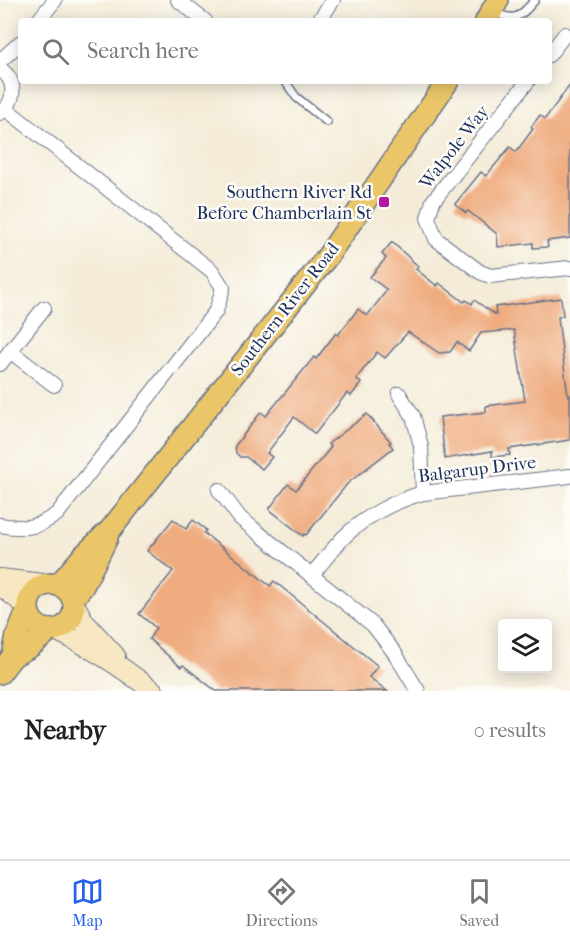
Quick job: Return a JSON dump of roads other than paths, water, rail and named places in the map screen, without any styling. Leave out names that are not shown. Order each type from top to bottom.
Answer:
[{"type":"main road","name":"Southern River Road","points":[[62,592],[83,556],[111,529],[327,257],[446,84]]},
{"type":"main road","points":[[0,579],[62,592],[84,622],[131,674]]},
{"type":"main road","points":[[0,585],[27,609],[35,624],[72,638],[131,674],[153,691]]},
{"type":"main road","points":[[13,656],[17,636],[32,593],[62,592]]},
{"type":"main road","points":[[0,673],[13,656],[52,630],[66,624],[71,618],[62,592]]},
{"type":"street","points":[[40,18],[54,0]]},
{"type":"street","points":[[178,0],[201,18]]},
{"type":"street","points":[[321,18],[333,0]]},
{"type":"street","points":[[552,51],[565,34]]},
{"type":"street","points":[[0,61],[18,45]]},
{"type":"street","points":[[0,69],[6,72],[11,80],[13,90],[3,111],[212,271],[223,288],[216,310],[57,514],[43,525],[22,529],[0,525]]},
{"type":"street","name":"Walpole Way","points":[[526,84],[433,201],[428,218],[436,240],[480,272],[490,276],[570,268]]},
{"type":"street","points":[[0,364],[44,308]]},
{"type":"street","points":[[10,351],[54,385]]},
{"type":"street","points":[[399,394],[414,416],[421,446],[423,493]]},
{"type":"street","name":"Balgarup Drive","points":[[311,576],[345,536],[403,498],[423,493],[570,476]]},
{"type":"street","points":[[219,490],[240,518],[373,625],[394,652],[418,691]]},
{"type":"lane","points":[[516,18],[521,16],[535,0]]},
{"type":"lane","points":[[492,11],[510,18]]},
{"type":"lane","points":[[287,84],[296,97],[327,122]]},
{"type":"place","name":"Southern River Rd Before Chamberlain St","points":[[384,202]]}]
